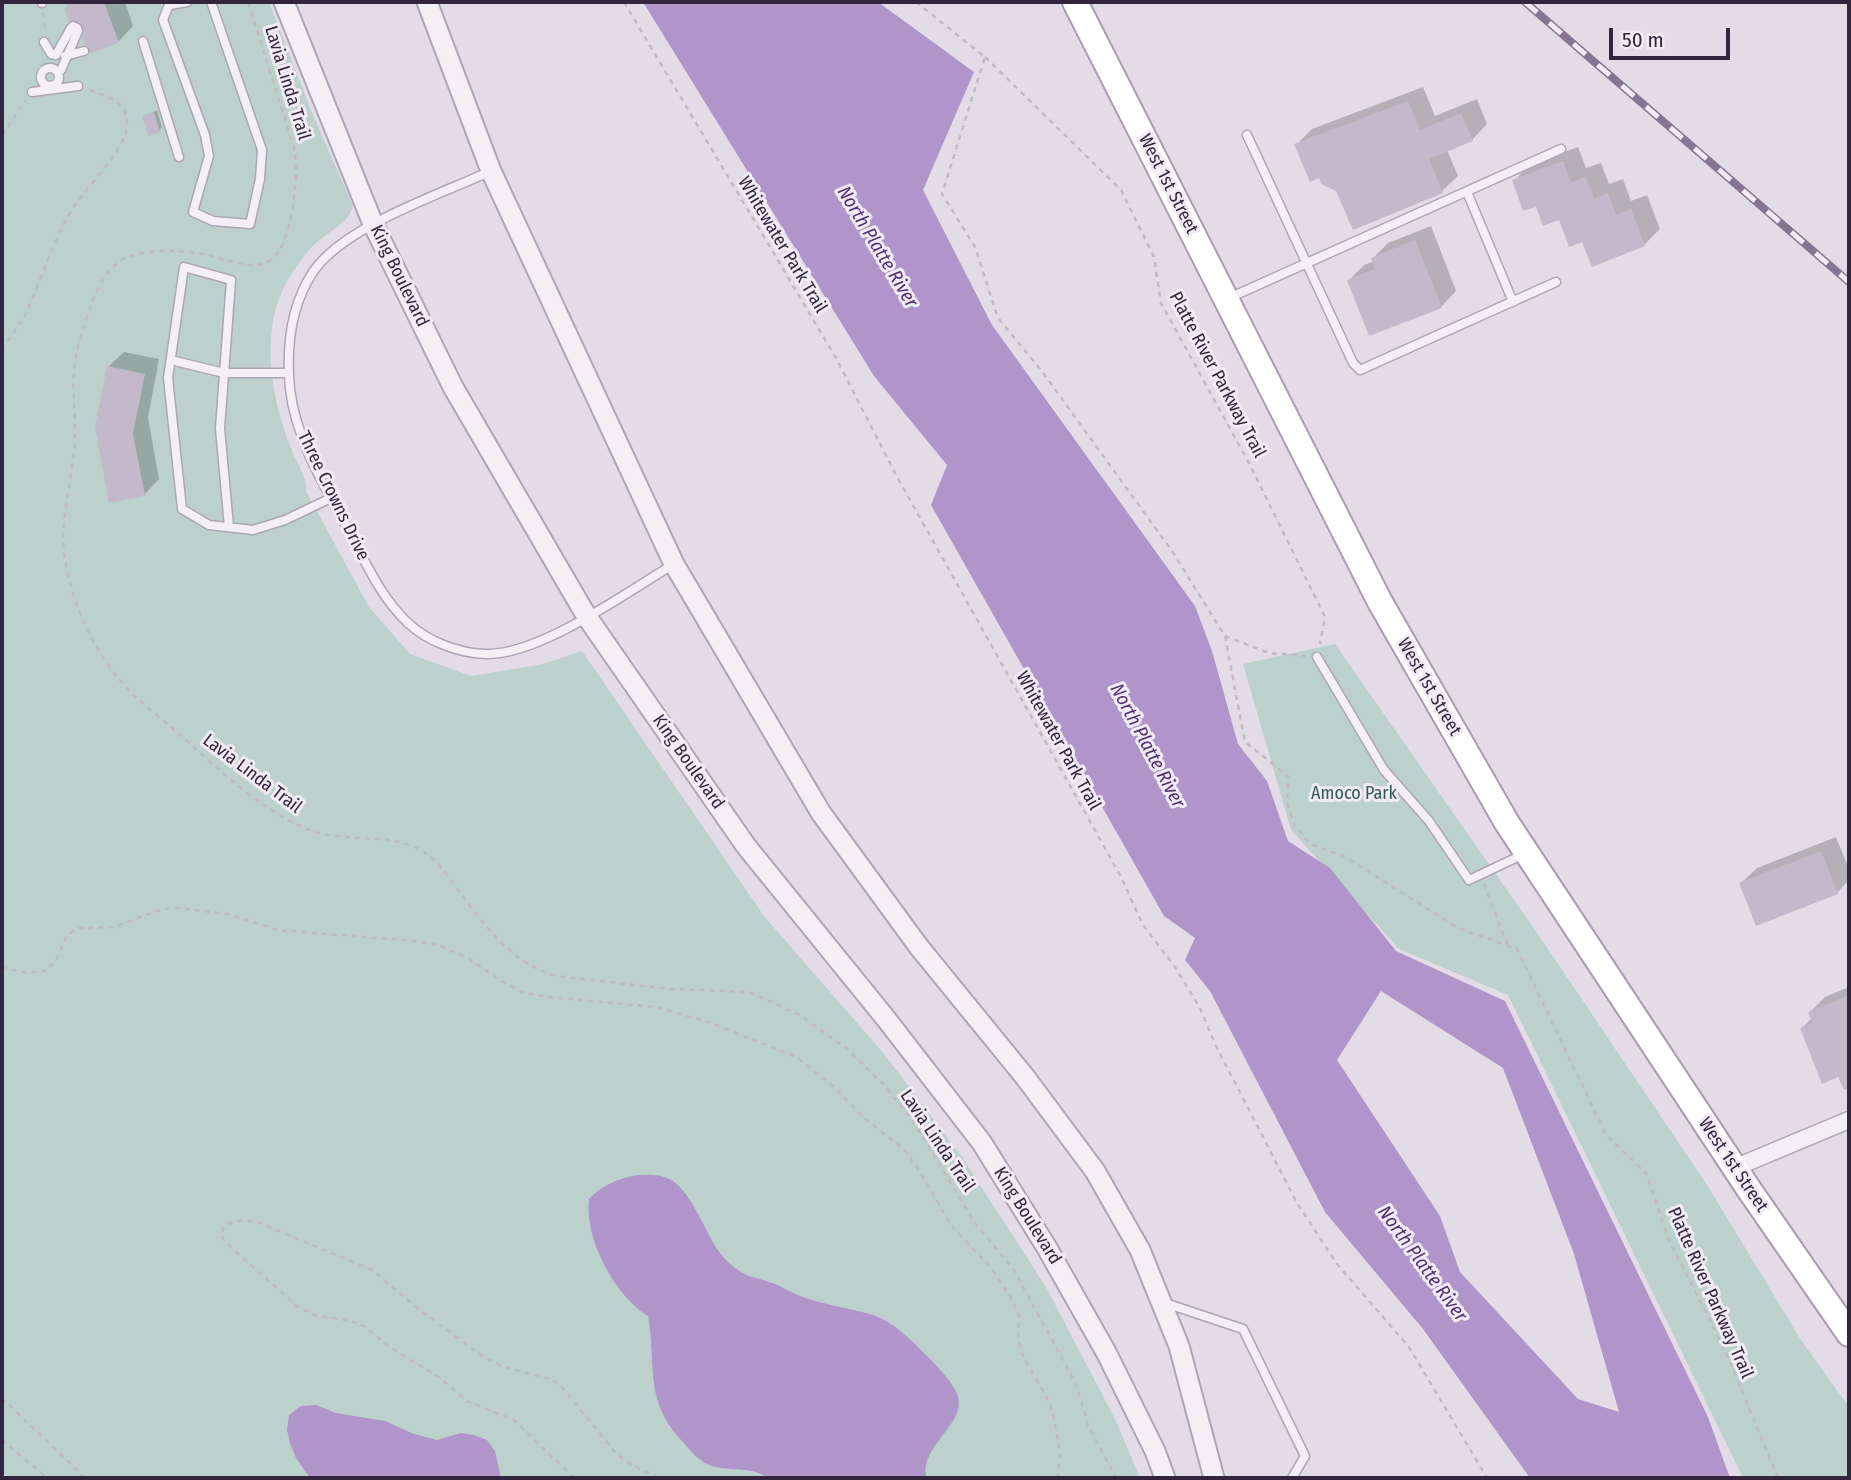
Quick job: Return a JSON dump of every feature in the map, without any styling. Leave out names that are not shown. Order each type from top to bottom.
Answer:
[{"type":"main road","name":"West 1st Street","points":[[1075,2],[1380,602],[1507,823],[1734,1167],[1849,1334]]},
{"type":"street","name":"King Boulevard","points":[[284,2],[373,224],[453,387],[587,617],[746,846],[887,1020],[982,1143],[1047,1248],[1106,1352],[1155,1451],[1165,1478]]},
{"type":"street","points":[[427,2],[491,171],[674,564],[821,813],[919,947],[1025,1077],[1095,1171],[1140,1250],[1179,1346],[1214,1478]]},
{"type":"street","points":[[1734,1167],[1849,1120]]},
{"type":"lane","points":[[187,2],[170,3],[163,20],[205,135],[209,156],[193,212],[213,221],[250,224],[260,179],[262,150],[211,2]]},
{"type":"lane","points":[[44,42],[51,54],[56,55],[71,28],[77,27],[78,32],[61,70]]},
{"type":"lane","points":[[143,41],[179,157]]},
{"type":"lane","points":[[65,56],[84,51]]},
{"type":"lane","points":[[32,92],[78,86]]},
{"type":"lane","points":[[1247,135],[1353,363],[1360,370],[1556,282]]},
{"type":"lane","points":[[1226,299],[1560,149]]},
{"type":"lane","name":"Three Crowns Drive","points":[[491,171],[373,224],[329,254],[311,275],[291,321],[290,391],[303,439],[331,498],[394,609],[410,625],[438,642],[473,652],[508,652],[529,646],[587,617],[674,564]]},
{"type":"lane","points":[[1466,192],[1513,302]]},
{"type":"lane","points":[[229,527],[220,428],[231,280],[184,267],[168,378],[182,509],[209,525],[253,530],[285,520],[331,498]]},
{"type":"lane","points":[[171,360],[224,373],[289,373]]},
{"type":"lane","points":[[1317,657],[1384,770],[1429,821],[1469,880],[1526,852]]},
{"type":"lane","points":[[1161,1301],[1244,1329],[1305,1456],[1292,1478]]},
{"type":"path","points":[[2,135],[32,92],[40,72],[44,42],[42,2]]},
{"type":"path","name":"Lavia Linda Trail","points":[[248,2],[295,148],[298,171],[287,233],[281,248],[264,264],[248,265],[195,253],[147,253],[120,261],[107,272],[80,342],[74,371],[74,467],[65,515],[64,538],[68,573],[92,639],[125,687],[248,792],[286,818],[320,834],[395,841],[425,853],[443,869],[491,932],[511,951],[540,971],[556,976],[671,989],[749,992],[800,1015],[847,1049],[883,1084],[911,1118],[975,1223],[1014,1270],[1076,1384],[1088,1424],[1116,1478]]},
{"type":"path","name":"Whitewater Park Trail","points":[[624,2],[835,358],[896,475],[1120,874],[1143,925],[1175,967],[1200,1007],[1216,1045],[1297,1203],[1337,1265],[1409,1347],[1487,1478]]},
{"type":"path","name":"Platte River Parkway Trail","points":[[916,2],[985,57],[1121,190],[1154,257],[1161,303],[1250,465],[1325,617],[1317,657]]},
{"type":"path","points":[[985,57],[942,194],[975,247],[998,318],[1041,370],[1172,551],[1225,636],[1245,741],[1288,776],[1287,803],[1294,825],[1311,844],[1344,856],[1458,928],[1508,946]]},
{"type":"path","points":[[2,350],[23,318],[71,212],[113,156],[127,131],[126,114],[120,103],[78,86]]},
{"type":"path","points":[[1225,636],[1269,653],[1317,657]]},
{"type":"path","name":"Platte River Parkway Trail","points":[[1480,875],[1508,946],[1517,949],[1606,1135],[1646,1173],[1669,1240],[1725,1350],[1778,1478]]},
{"type":"path","points":[[2,967],[26,973],[45,971],[55,961],[68,935],[79,928],[113,927],[163,909],[177,908],[228,915],[277,930],[415,941],[439,946],[468,958],[522,992],[656,1007],[724,1027],[796,1057],[832,1085],[865,1119],[904,1149],[951,1225],[990,1267],[1009,1294],[1019,1315],[1018,1338],[1021,1352],[1048,1398],[1053,1413],[1059,1454],[1058,1478]]},
{"type":"path","points":[[574,1478],[520,1425],[508,1417],[467,1401],[440,1378],[391,1348],[364,1326],[314,1315],[291,1303],[226,1243],[222,1237],[223,1228],[241,1220],[260,1223],[372,1270],[482,1356],[505,1367],[551,1379],[561,1386],[608,1446],[630,1464],[659,1478]]},
{"type":"path","points":[[2,1398],[85,1478]]},
{"type":"path","points":[[2,1440],[47,1478]]},
{"type":"green space","points":[[2,2],[269,2],[313,115],[353,206],[347,218],[306,254],[283,291],[275,311],[271,337],[273,385],[285,431],[303,474],[306,491],[369,607],[410,654],[471,676],[543,664],[582,651],[764,916],[885,1055],[962,1157],[1046,1287],[1116,1421],[1140,1478],[8,1478],[2,1471]]},
{"type":"green space","name":"Amoco Park","points":[[1335,644],[1542,940],[1709,1188],[1801,1340],[1849,1407],[1849,1478],[1743,1478],[1508,995],[1399,949],[1291,830],[1243,664]]},
{"type":"water","name":"North Platte River","points":[[643,2],[878,2],[974,72],[923,190],[992,325],[1195,606],[1212,651],[1238,744],[1267,781],[1288,841],[1330,868],[1396,951],[1505,1001],[1708,1417],[1730,1478],[1530,1478],[1423,1329],[1325,1212],[1210,991],[1185,960],[1195,938],[1164,916],[931,505],[947,465],[874,376]],"holes":[[[1381,991],[1503,1068],[1574,1254],[1619,1412],[1578,1399],[1460,1272],[1440,1216],[1337,1060]]]},
{"type":"water","points":[[638,1175],[658,1175],[674,1182],[691,1202],[719,1252],[738,1270],[811,1300],[878,1317],[901,1331],[914,1343],[949,1380],[958,1397],[959,1407],[929,1457],[927,1478],[768,1478],[754,1472],[714,1467],[691,1451],[670,1427],[657,1397],[648,1316],[624,1295],[604,1265],[591,1231],[589,1199],[611,1183]]},
{"type":"water","points":[[316,1405],[336,1413],[385,1421],[414,1434],[437,1440],[461,1433],[487,1440],[495,1451],[501,1478],[310,1478],[296,1458],[287,1430],[289,1415],[301,1406]]},
{"type":"building","points":[[68,2],[104,2],[119,43],[88,54],[79,27],[70,24],[65,10]]},
{"type":"building","points":[[1408,101],[1420,130],[1461,113],[1473,141],[1429,159],[1443,193],[1353,230],[1336,191],[1321,184],[1319,178],[1310,182],[1294,144]]},
{"type":"building","points":[[154,112],[160,132],[148,136],[142,116]]},
{"type":"building","points":[[1563,161],[1571,182],[1586,177],[1594,199],[1608,193],[1616,215],[1631,209],[1645,246],[1592,267],[1582,242],[1569,247],[1559,220],[1543,226],[1536,207],[1523,211],[1512,180]]},
{"type":"building","points":[[1415,240],[1442,308],[1369,336],[1347,280],[1375,269],[1371,258]]},
{"type":"building","points":[[107,366],[145,374],[133,434],[145,496],[109,503],[95,427]]},
{"type":"building","points":[[1821,851],[1838,894],[1756,926],[1739,883]]},
{"type":"building","points":[[1849,995],[1849,1088],[1844,1090],[1838,1077],[1822,1084],[1800,1028],[1812,1023],[1808,1012]]},
{"type":"railway","points":[[1525,2],[1849,282]]}]
